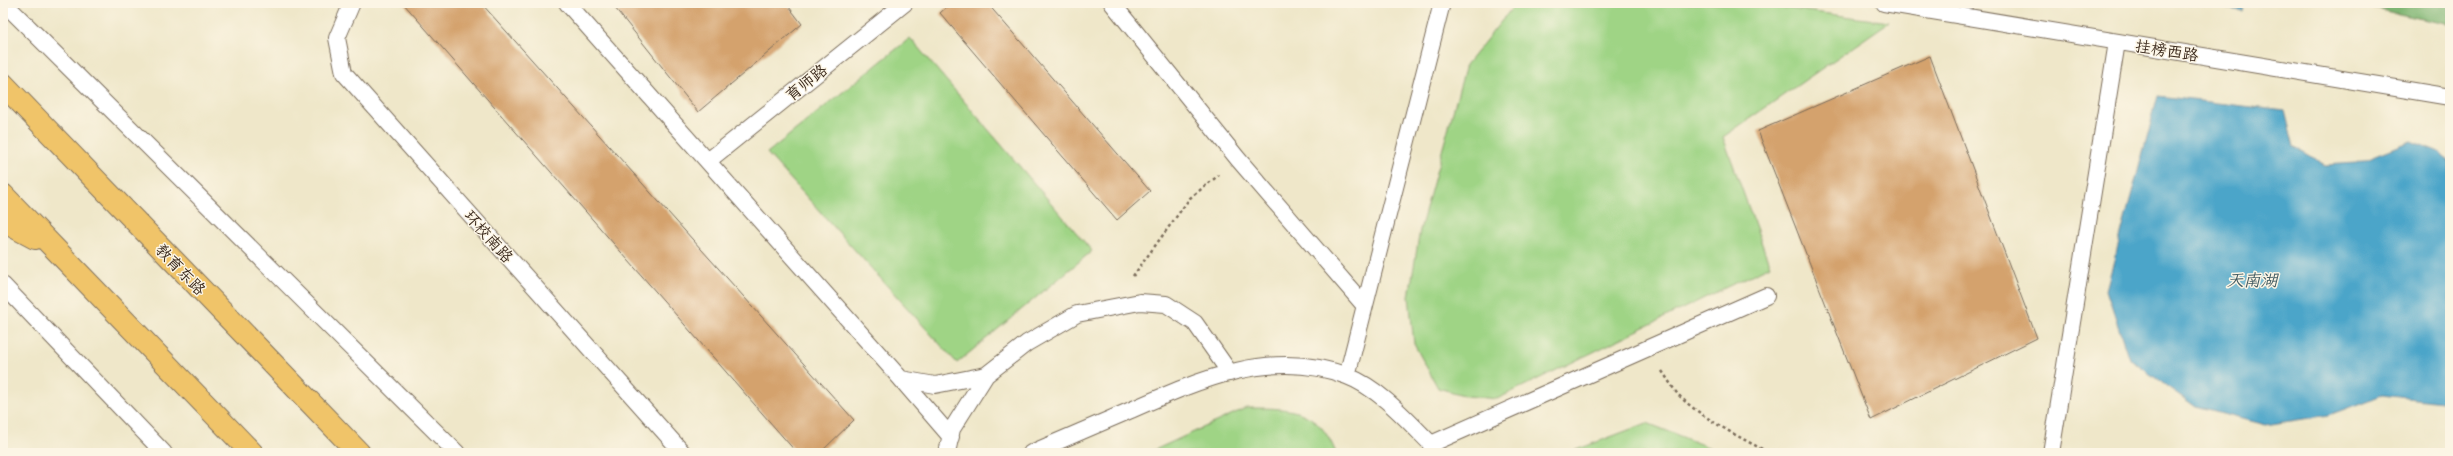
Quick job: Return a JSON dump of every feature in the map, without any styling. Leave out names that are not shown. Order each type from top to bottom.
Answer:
[{"type":"main road","name":"教育东路","points":[[3,84],[359,453]]},
{"type":"main road","points":[[3,195],[252,453]]},
{"type":"main road","points":[[3,221],[52,247]]},
{"type":"lane","points":[[4,3],[457,453]]},
{"type":"lane","name":"环校南路","points":[[352,3],[337,38],[344,74],[683,453]]},
{"type":"lane","points":[[567,3],[951,437]]},
{"type":"lane","name":"育师路","points":[[708,161],[905,3]]},
{"type":"lane","points":[[1112,3],[1238,159],[1365,306]]},
{"type":"lane","points":[[1347,376],[1442,3]]},
{"type":"lane","name":"挂榜西路","points":[[1884,3],[2450,97]]},
{"type":"lane","points":[[2051,453],[2117,42]]},
{"type":"lane","points":[[3,285],[164,453]]},
{"type":"lane","points":[[1031,453],[1200,380],[1260,366],[1304,365],[1347,376],[1390,403],[1431,449],[1647,348],[1766,296]]},
{"type":"lane","points":[[947,453],[952,430],[986,376],[1027,343],[1077,314],[1140,302],[1166,304],[1195,323],[1230,373]]},
{"type":"lane","points":[[901,380],[935,385],[986,376]]},
{"type":"path","points":[[1120,306],[1126,287],[1190,198],[1238,159]]},
{"type":"path","points":[[1647,348],[1677,393],[1738,437],[1770,453]]},
{"type":"green space","points":[[1516,3],[1746,3],[1889,22],[1723,137],[1770,266],[1497,399],[1467,396],[1438,388],[1414,344],[1409,297],[1420,230],[1466,65]]},
{"type":"green space","points":[[2348,3],[2450,3],[2450,25]]},
{"type":"green space","points":[[910,38],[1092,251],[957,363],[767,153]]},
{"type":"green space","points":[[1246,408],[1289,410],[1301,413],[1321,427],[1329,438],[1336,453],[1148,453]]},
{"type":"green space","points":[[1647,423],[1723,453],[1568,453]]},
{"type":"water","points":[[2185,3],[2244,3],[2243,11]]},
{"type":"water","name":"天南湖","points":[[2158,96],[2285,111],[2294,147],[2325,165],[2356,163],[2411,141],[2437,151],[2450,161],[2450,403],[2382,395],[2329,415],[2265,425],[2196,407],[2129,359],[2106,290]]},
{"type":"building","points":[[403,3],[481,3],[854,420],[820,453],[797,453]]},
{"type":"building","points":[[611,3],[786,3],[802,24],[698,112]]},
{"type":"building","points":[[951,3],[987,3],[1150,191],[1117,220],[940,13]]},
{"type":"building","points":[[1930,56],[2037,338],[1871,420],[1758,131]]}]
